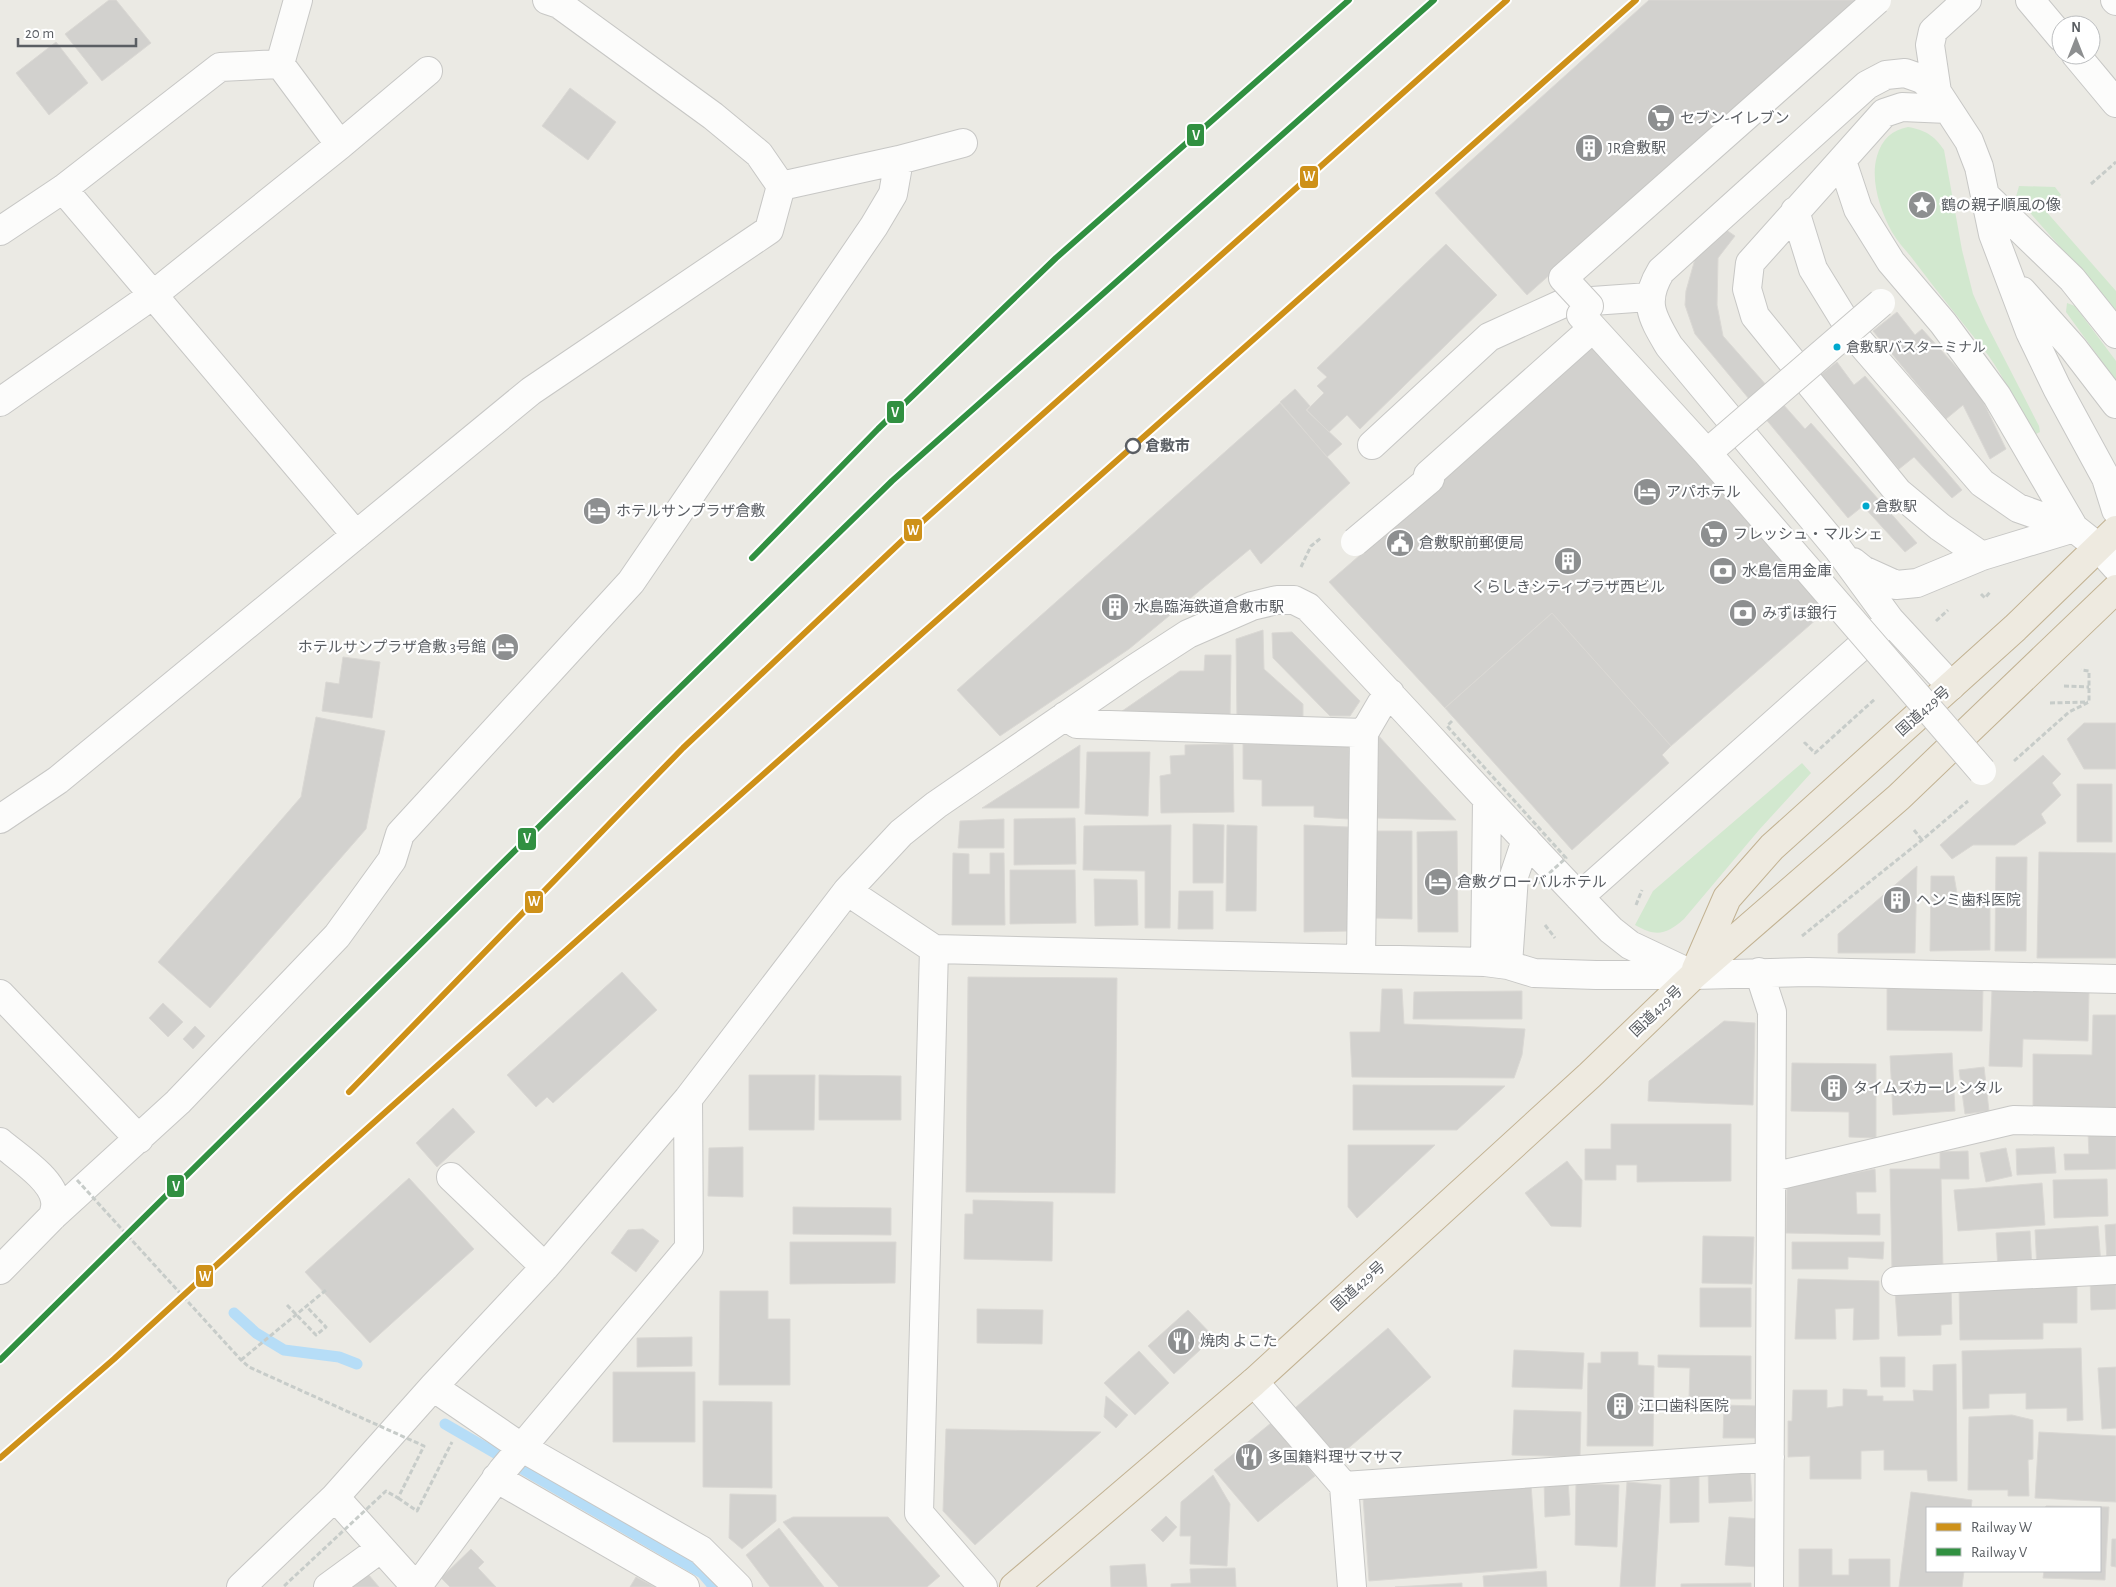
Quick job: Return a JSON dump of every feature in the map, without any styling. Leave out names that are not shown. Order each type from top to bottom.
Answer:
[{"type":"highway","name":"国道429号","points":[[1694,975],[1727,898],[1772,847],[2015,628],[2107,538]]},
{"type":"highway","name":"国道429号","points":[[1014,1587],[1254,1382],[1590,1075],[1694,975],[1899,797],[2116,589]]},
{"type":"street","points":[[280,64],[298,0]]},
{"type":"street","points":[[1877,0],[1782,76],[1563,278],[1590,306],[1581,315],[1707,453],[1978,783]]},
{"type":"street","points":[[1942,101],[1930,45],[1933,31],[1967,0]]},
{"type":"street","points":[[2030,0],[2051,25]]},
{"type":"street","points":[[554,1],[714,116],[759,154],[781,186]]},
{"type":"street","points":[[280,64],[340,145]]},
{"type":"street","points":[[0,232],[62,189],[220,67],[280,64]]},
{"type":"street","points":[[2084,65],[2116,103]]},
{"type":"street","points":[[0,402],[153,295],[340,145],[428,71]]},
{"type":"street","points":[[1950,686],[1890,620],[1838,549],[1669,346],[1652,317],[1649,297],[1661,270],[1867,85],[1886,75],[1905,73],[1922,79],[1942,101],[1969,141],[1979,167],[1993,234],[2030,332],[2057,388],[2106,478],[2116,510]]},
{"type":"street","points":[[1942,101],[1902,107],[1884,113],[1750,263],[1746,289],[1755,316],[1898,492],[1940,527],[1982,556]]},
{"type":"street","points":[[781,186],[899,160],[963,143]]},
{"type":"street","points":[[0,1270],[53,1216],[178,1102],[337,936],[392,860],[400,834],[631,582],[874,226],[893,194],[899,160]]},
{"type":"street","points":[[1842,161],[1858,208],[1891,262],[1943,323],[1997,396],[2074,528]]},
{"type":"street","points":[[0,819],[58,780],[531,391],[768,230],[781,186]]},
{"type":"street","points":[[62,189],[356,535]]},
{"type":"street","points":[[1985,196],[2072,279],[2116,334]]},
{"type":"street","points":[[1795,211],[1814,269],[1853,334],[1982,483],[2018,508],[2107,538],[2116,567]]},
{"type":"street","points":[[2011,278],[2072,348],[2116,404]]},
{"type":"street","points":[[1372,445],[1488,337],[1564,302],[1649,297]]},
{"type":"street","points":[[1707,453],[1882,303]]},
{"type":"street","points":[[1355,542],[1430,479],[1428,475],[1593,328]]},
{"type":"street","points":[[1838,549],[1862,570],[1896,584],[1916,583],[1982,556],[2074,528]]},
{"type":"street","points":[[241,1587],[335,1497],[544,1267],[688,1099],[847,891],[901,832],[936,805],[1065,716],[1188,634],[1252,606],[1278,600],[1294,600],[1308,607],[1611,930],[1630,946],[1694,975]]},
{"type":"street","points":[[1579,897],[1890,620]]},
{"type":"street","points":[[1361,958],[1364,733],[1390,693]]},
{"type":"street","points":[[1065,716],[1077,724],[1364,733]]},
{"type":"street","points":[[1487,800],[1497,963]]},
{"type":"street","points":[[1497,963],[1514,876],[1526,840]]},
{"type":"street","points":[[847,891],[934,949],[1361,958],[1497,963],[1534,973],[1694,975],[1808,972],[2116,979]]},
{"type":"street","points":[[934,949],[918,1513],[982,1587]]},
{"type":"street","points":[[1760,972],[1772,1012],[1769,1587]]},
{"type":"street","points":[[0,994],[139,1139]]},
{"type":"street","points":[[335,1497],[416,1587],[509,1462],[689,1248],[688,1099]]},
{"type":"street","points":[[1772,1177],[2013,1120],[2116,1122]]},
{"type":"street","points":[[0,1142],[44,1178],[56,1201],[53,1216]]},
{"type":"street","points":[[451,1177],[544,1267]]},
{"type":"street","points":[[1896,1281],[2116,1270]]},
{"type":"street","points":[[1254,1382],[1344,1486],[1352,1587]]},
{"type":"street","points":[[433,1387],[509,1462],[685,1587]]},
{"type":"street","points":[[1344,1486],[1770,1457]]},
{"type":"street","points":[[509,1462],[700,1550],[738,1587]]},
{"type":"street","points":[[328,1587],[380,1549]]},
{"type":"path","points":[[2091,184],[2116,162]]},
{"type":"path","points":[[2080,687],[2089,687],[2089,702]]},
{"type":"path","points":[[1826,743],[1878,697]]},
{"type":"path","points":[[2046,707],[2051,702],[2089,702]]},
{"type":"path","points":[[2010,764],[2069,712],[2089,702]]},
{"type":"path","points":[[1452,721],[1447,726],[1566,858],[1534,887]]},
{"type":"path","points":[[1800,938],[1922,840],[1978,783]]},
{"type":"path","points":[[1918,825],[1913,830],[1922,840]]},
{"type":"path","points":[[77,1180],[249,1367],[424,1446],[398,1498]]},
{"type":"path","points":[[241,1360],[326,1290]]},
{"type":"path","points":[[287,1305],[316,1334],[326,1327],[306,1306]]},
{"type":"path","points":[[283,1587],[386,1490],[417,1511],[455,1436]]},
{"type":"green space","points":[[1908,127],[1929,134],[1937,140],[1944,150],[1962,250],[1973,294],[2039,426],[2040,432],[2036,434],[1988,355],[1897,240],[1880,205],[1875,175],[1877,156],[1888,136],[1897,130]]},
{"type":"green space","points":[[2019,186],[2055,187],[2061,195],[2044,209],[2116,291],[2116,310],[2016,197]]},
{"type":"green space","points":[[2067,303],[2075,306],[2116,361],[2116,381],[2066,312]]},
{"type":"green space","points":[[1802,763],[1811,773],[1759,830],[1684,919],[1666,931],[1655,933],[1635,925],[1653,891]]},
{"type":"building","points":[[109,0],[116,0],[151,43],[102,81],[65,34]]},
{"type":"building","name":"JR倉敷駅","points":[[1649,0],[1859,0],[1527,295],[1435,193]]},
{"type":"building","points":[[56,42],[88,83],[49,115],[16,73]]},
{"type":"building","points":[[570,88],[616,122],[588,160],[542,126]]},
{"type":"building","points":[[1722,227],[1735,236],[1718,258],[1717,305],[1723,336],[1805,429],[1811,423],[1917,543],[1905,552],[1863,506],[1848,518],[1695,334],[1685,305],[1686,291],[1695,259]]},
{"type":"building","points":[[1446,244],[1497,295],[1360,429],[1347,415],[1329,432],[1307,410],[1324,393],[1317,386],[1327,377],[1317,368]]},
{"type":"building","points":[[1897,312],[1915,335],[1922,329],[1978,391],[2006,449],[1990,459],[1963,405],[1946,419],[1873,331]]},
{"type":"building","name":"くらしきシティプラザ西ビル","points":[[1589,338],[1826,611],[1671,746],[1552,613],[1445,708],[1329,582],[1444,482],[1436,472]]},
{"type":"building","points":[[1837,362],[1854,385],[1865,376],[1962,490],[1952,498],[1914,457],[1899,469],[1819,376]]},
{"type":"building","points":[[1295,389],[1310,406],[1306,410],[1342,444],[1327,457],[1280,402]]},
{"type":"building","name":"水島臨海鉄道倉敷市駅","points":[[1280,403],[1350,483],[1261,564],[1250,549],[1129,649],[1000,736],[957,690]]},
{"type":"building","points":[[1552,613],[1671,746],[1662,755],[1669,763],[1572,850],[1445,708]]},
{"type":"building","points":[[1263,630],[1264,669],[1303,704],[1303,720],[1237,720],[1236,639]]},
{"type":"building","points":[[1292,632],[1360,701],[1350,716],[1330,716],[1273,658],[1272,633]]},
{"type":"building","points":[[1205,655],[1231,655],[1230,720],[1115,716],[1180,671],[1204,671]]},
{"type":"building","points":[[343,657],[380,662],[372,718],[322,711],[326,682],[339,684]]},
{"type":"building","points":[[316,717],[385,731],[366,829],[210,1008],[158,962],[301,797]]},
{"type":"building","points":[[2084,723],[2116,723],[2116,769],[2084,769],[2067,739]]},
{"type":"building","points":[[1377,734],[1456,820],[1376,818]]},
{"type":"building","points":[[1233,744],[1234,812],[1161,813],[1160,776],[1171,774],[1170,756],[1185,755],[1185,745]]},
{"type":"building","points":[[1243,744],[1349,745],[1349,819],[1314,817],[1314,806],[1262,806],[1262,780],[1243,779]]},
{"type":"building","points":[[1080,745],[1079,808],[982,808]]},
{"type":"building","points":[[1087,752],[1150,752],[1148,816],[1085,814]]},
{"type":"building","points":[[2043,755],[2061,774],[2052,783],[2061,795],[2041,814],[2046,823],[2015,845],[1973,845],[1952,859],[1940,845]]},
{"type":"building","points":[[2077,784],[2112,784],[2112,842],[2077,842]]},
{"type":"building","points":[[1075,818],[1076,864],[1014,865],[1014,819]]},
{"type":"building","points":[[1004,819],[1004,848],[958,848],[960,821]]},
{"type":"building","points":[[1193,824],[1224,825],[1223,883],[1193,883]]},
{"type":"building","points":[[1171,825],[1170,928],[1145,928],[1145,871],[1083,870],[1084,826]]},
{"type":"building","points":[[1227,825],[1257,826],[1256,911],[1226,911]]},
{"type":"building","points":[[1304,825],[1348,827],[1349,931],[1304,932]]},
{"type":"building","points":[[1375,831],[1412,831],[1412,919],[1374,918]]},
{"type":"building","name":"倉敷グローバルホテル","points":[[1457,831],[1458,932],[1418,932],[1417,832]]},
{"type":"building","points":[[2039,852],[2116,853],[2116,958],[2037,958]]},
{"type":"building","points":[[953,853],[969,854],[969,874],[990,874],[990,853],[1004,853],[1005,925],[952,925]]},
{"type":"building","points":[[1996,857],[2027,857],[2026,951],[1995,951]]},
{"type":"building","name":"ヘンミ歯科医院","points":[[1917,866],[1915,953],[1838,953],[1838,934]]},
{"type":"building","points":[[1010,870],[1075,870],[1076,923],[1010,924]]},
{"type":"building","points":[[1931,876],[1954,876],[1958,899],[1990,899],[1990,950],[1930,951]]},
{"type":"building","points":[[1094,879],[1137,880],[1138,925],[1095,926]]},
{"type":"building","points":[[1179,891],[1213,891],[1213,929],[1178,929]]},
{"type":"building","points":[[622,972],[657,1010],[553,1103],[547,1097],[536,1107],[507,1075]]},
{"type":"building","points":[[968,977],[1117,978],[1115,1193],[966,1192]]},
{"type":"building","points":[[1887,988],[1983,989],[1982,1031],[1887,1030]]},
{"type":"building","points":[[1382,989],[1402,989],[1404,1024],[1525,1029],[1522,1055],[1514,1078],[1352,1077],[1350,1032],[1380,1032]]},
{"type":"building","points":[[1992,989],[2089,992],[2088,1041],[2023,1039],[2022,1067],[1989,1066]]},
{"type":"building","points":[[1522,991],[1522,1019],[1413,1019],[1414,992]]},
{"type":"building","points":[[163,1003],[183,1022],[168,1037],[149,1018]]},
{"type":"building","points":[[2093,1015],[2116,1015],[2116,1111],[2033,1111],[2033,1054],[2092,1055]]},
{"type":"building","points":[[1724,1021],[1755,1023],[1753,1105],[1648,1101],[1649,1081]]},
{"type":"building","points":[[195,1026],[205,1036],[193,1049],[183,1039]]},
{"type":"building","points":[[1952,1053],[1955,1111],[1893,1115],[1890,1056]]},
{"type":"building","name":"タイムズカーレンタル","points":[[1792,1063],[1876,1064],[1876,1138],[1849,1137],[1849,1112],[1791,1111]]},
{"type":"building","points":[[1984,1067],[1989,1111],[1965,1114],[1959,1070]]},
{"type":"building","points":[[749,1075],[815,1075],[814,1130],[749,1130]]},
{"type":"building","points":[[819,1075],[901,1076],[901,1120],[819,1120]]},
{"type":"building","points":[[1353,1085],[1505,1086],[1457,1130],[1353,1130]]},
{"type":"building","points":[[453,1108],[475,1132],[437,1167],[416,1143]]},
{"type":"building","points":[[1611,1124],[1731,1124],[1731,1181],[1637,1182],[1637,1165],[1616,1165],[1616,1180],[1585,1180],[1585,1149],[1611,1149]]},
{"type":"building","points":[[2116,1131],[2116,1169],[2065,1170],[2064,1154],[2089,1154],[2088,1132]]},
{"type":"building","points":[[1348,1145],[1435,1145],[1357,1218],[1348,1207]]},
{"type":"building","points":[[743,1147],[743,1197],[708,1196],[709,1148]]},
{"type":"building","points":[[2054,1147],[2056,1173],[2017,1175],[2016,1149]]},
{"type":"building","points":[[2006,1148],[2012,1176],[1986,1182],[1980,1153]]},
{"type":"building","points":[[1968,1151],[1969,1179],[1941,1179],[1943,1269],[1892,1270],[1890,1169],[1940,1169],[1940,1152]]},
{"type":"building","points":[[1567,1161],[1582,1180],[1581,1227],[1551,1226],[1525,1193]]},
{"type":"building","points":[[1875,1169],[1876,1192],[1856,1192],[1857,1214],[1880,1214],[1880,1235],[1786,1233],[1787,1186]]},
{"type":"building","points":[[409,1178],[474,1249],[370,1343],[305,1272]]},
{"type":"building","points":[[2107,1179],[2108,1216],[2054,1218],[2053,1180]]},
{"type":"building","points":[[2042,1183],[2045,1225],[1958,1231],[1954,1190]]},
{"type":"building","points":[[973,1200],[1053,1202],[1052,1261],[964,1259],[965,1214],[973,1214]]},
{"type":"building","points":[[793,1207],[891,1208],[891,1235],[793,1234]]},
{"type":"building","points":[[2116,1224],[2116,1261],[2107,1261],[2105,1225]]},
{"type":"building","points":[[2098,1226],[2101,1265],[2037,1269],[2035,1230]]},
{"type":"building","points":[[643,1229],[659,1241],[636,1272],[611,1253],[628,1230]]},
{"type":"building","points":[[2030,1231],[2032,1269],[1998,1270],[1996,1233]]},
{"type":"building","points":[[1703,1236],[1754,1237],[1752,1284],[1702,1283]]},
{"type":"building","points":[[790,1242],[896,1242],[895,1283],[790,1284]]},
{"type":"building","points":[[1792,1242],[1884,1242],[1883,1259],[1848,1257],[1848,1269],[1792,1269]]},
{"type":"building","points":[[2116,1275],[2116,1309],[2091,1310],[2090,1276]]},
{"type":"building","points":[[1798,1279],[1879,1281],[1879,1339],[1853,1340],[1854,1308],[1835,1309],[1836,1339],[1795,1339]]},
{"type":"building","points":[[2077,1283],[2077,1323],[2043,1323],[2043,1339],[1960,1340],[1959,1284]]},
{"type":"building","points":[[1700,1288],[1751,1288],[1751,1327],[1700,1327]]},
{"type":"building","points":[[1951,1288],[1952,1324],[1941,1325],[1941,1335],[1898,1336],[1895,1290]]},
{"type":"building","points":[[720,1291],[768,1291],[768,1319],[790,1319],[790,1385],[719,1385]]},
{"type":"building","points":[[977,1309],[1043,1310],[1042,1344],[977,1343]]},
{"type":"building","name":"焼肉 よこた","points":[[1188,1310],[1214,1337],[1174,1374],[1148,1346]]},
{"type":"building","points":[[1388,1328],[1431,1377],[1338,1457],[1295,1408]]},
{"type":"building","points":[[692,1337],[692,1366],[637,1367],[637,1338]]},
{"type":"building","points":[[2081,1348],[2083,1420],[2067,1421],[2067,1408],[2026,1409],[2026,1393],[1989,1394],[1989,1408],[1963,1409],[1962,1351]]},
{"type":"building","points":[[1514,1350],[1584,1353],[1582,1389],[1512,1387]]},
{"type":"building","points":[[1139,1351],[1169,1383],[1135,1415],[1104,1383]]},
{"type":"building","name":"江口歯科医院","points":[[1601,1352],[1638,1352],[1638,1365],[1654,1366],[1653,1446],[1587,1446],[1588,1363],[1601,1363]]},
{"type":"building","points":[[1658,1355],[1751,1356],[1751,1399],[1689,1399],[1690,1368],[1658,1367]]},
{"type":"building","points":[[1880,1357],[1905,1357],[1905,1387],[1881,1387]]},
{"type":"building","points":[[1956,1364],[1957,1481],[1928,1481],[1927,1470],[1884,1470],[1884,1450],[1861,1451],[1861,1479],[1810,1479],[1810,1456],[1788,1457],[1788,1421],[1792,1421],[1793,1390],[1827,1390],[1827,1408],[1843,1406],[1843,1389],[1867,1390],[1867,1396],[1883,1396],[1883,1401],[1914,1401],[1913,1390],[1933,1391],[1933,1365]]},
{"type":"building","points":[[2116,1367],[2116,1428],[2102,1429],[2098,1368]]},
{"type":"building","points":[[613,1372],[695,1372],[695,1442],[613,1442]]},
{"type":"building","points":[[1106,1396],[1128,1415],[1116,1428],[1104,1417]]},
{"type":"building","points":[[703,1401],[772,1402],[772,1488],[703,1487]]},
{"type":"building","points":[[1724,1405],[1756,1406],[1755,1438],[1723,1438]]},
{"type":"building","points":[[1514,1410],[1581,1412],[1580,1457],[1512,1455]]},
{"type":"building","points":[[2012,1415],[2033,1420],[2033,1459],[2028,1460],[2029,1496],[2008,1496],[2008,1490],[1968,1490],[1969,1417]]},
{"type":"building","points":[[1271,1423],[1315,1476],[1258,1522],[1214,1470]]},
{"type":"building","points":[[946,1429],[1101,1432],[975,1545],[943,1511]]},
{"type":"building","points":[[2039,1432],[2116,1436],[2116,1502],[2035,1498]]},
{"type":"building","points":[[1750,1467],[1752,1501],[1709,1503],[1708,1469]]},
{"type":"building","points":[[1670,1474],[1699,1474],[1699,1522],[1670,1523]]},
{"type":"building","points":[[1213,1475],[1230,1504],[1227,1566],[1190,1564],[1191,1536],[1180,1536],[1181,1502]]},
{"type":"building","points":[[1568,1477],[1570,1515],[1545,1517],[1544,1479]]},
{"type":"building","points":[[1627,1482],[1661,1485],[1655,1587],[1620,1587]]},
{"type":"building","points":[[1531,1484],[1537,1568],[1369,1581],[1363,1497]]},
{"type":"building","points":[[1576,1484],[1619,1485],[1617,1547],[1575,1545]]},
{"type":"building","points":[[1911,1492],[1972,1500],[1971,1507],[1926,1507],[1926,1572],[1964,1572],[1962,1587],[1899,1587]]},
{"type":"building","points":[[730,1494],[776,1495],[776,1521],[742,1549],[729,1538]]},
{"type":"building","points":[[2046,1506],[2109,1507],[2105,1580],[2043,1578],[2044,1572],[2101,1572],[2101,1507]]},
{"type":"building","points":[[1166,1516],[1177,1527],[1163,1542],[1151,1530]]},
{"type":"building","points":[[793,1517],[888,1517],[940,1576],[927,1587],[839,1587],[783,1522]]},
{"type":"building","points":[[1729,1517],[1762,1519],[1759,1567],[1725,1565]]},
{"type":"building","points":[[779,1528],[824,1587],[770,1587],[746,1555]]},
{"type":"building","points":[[2112,1539],[2116,1539],[2116,1567],[2111,1566]]},
{"type":"building","points":[[471,1549],[484,1562],[478,1568],[496,1587],[450,1587],[441,1578]]},
{"type":"building","points":[[1799,1549],[1832,1549],[1832,1575],[1849,1575],[1849,1559],[1890,1559],[1890,1587],[1799,1587]]},
{"type":"building","points":[[1145,1564],[1147,1587],[1111,1587],[1110,1566]]},
{"type":"building","points":[[1235,1568],[1236,1587],[1171,1587],[1171,1584],[1191,1583],[1190,1569]]},
{"type":"building","points":[[1546,1571],[1547,1587],[1484,1587],[1483,1576]]},
{"type":"building","points":[[368,1574],[379,1587],[352,1587]]},
{"type":"building","points":[[636,1577],[655,1587],[630,1587]]},
{"type":"building","points":[[1462,1583],[1462,1587],[1395,1587]]},
{"type":"building","points":[[1751,1583],[1751,1587],[1681,1587],[1681,1584]]},
{"type":"waterway","points":[[234,1313],[256,1333],[284,1350],[339,1357],[357,1364]]},
{"type":"waterway","points":[[445,1424],[702,1573],[714,1587]]},
{"type":"rail line","name":"V","points":[[752,558],[878,429],[1056,258],[1349,0]]},
{"type":"rail line","name":"V","points":[[0,1360],[655,712],[892,481],[1434,0]]},
{"type":"rail line","name":"W","points":[[349,1092],[683,748],[923,521],[1507,0]]},
{"type":"rail line","name":"W","points":[[0,1458],[114,1359],[294,1194],[696,834],[1636,0]]},
{"type":"place","name":"セブン-イレブン","points":[[1661,118]]},
{"type":"place","name":"JR倉敷駅","points":[[1589,148]]},
{"type":"place","name":"鶴の親子順風の像","points":[[1922,205]]},
{"type":"place","name":"倉敷駅バスターミナル","points":[[1837,347]]},
{"type":"place","name":"倉敷市","points":[[1133,446]]},
{"type":"place","name":"アパホテル","points":[[1647,492]]},
{"type":"place","name":"倉敷駅","points":[[1866,506]]},
{"type":"place","name":"ホテルサンプラザ倉敷","points":[[597,511]]},
{"type":"place","name":"フレッシュ・マルシェ","points":[[1714,534]]},
{"type":"place","name":"倉敷駅前郵便局","points":[[1400,543]]},
{"type":"place","name":"くらしきシティプラザ西ビル","points":[[1568,561]]},
{"type":"place","name":"水島信用金庫","points":[[1723,571]]},
{"type":"place","name":"水島臨海鉄道倉敷市駅","points":[[1115,607]]},
{"type":"place","name":"みずほ銀行","points":[[1743,613]]},
{"type":"place","name":"ホテルサンプラザ倉敷 3号館","points":[[505,647]]},
{"type":"place","name":"倉敷グローバルホテル","points":[[1438,882]]},
{"type":"place","name":"ヘンミ歯科医院","points":[[1897,900]]},
{"type":"place","name":"タイムズカーレンタル","points":[[1834,1088]]},
{"type":"place","name":"焼肉 よこた","points":[[1181,1341]]},
{"type":"place","name":"江口歯科医院","points":[[1620,1406]]},
{"type":"place","name":"多国籍料理サマサマ","points":[[1249,1457]]}]
